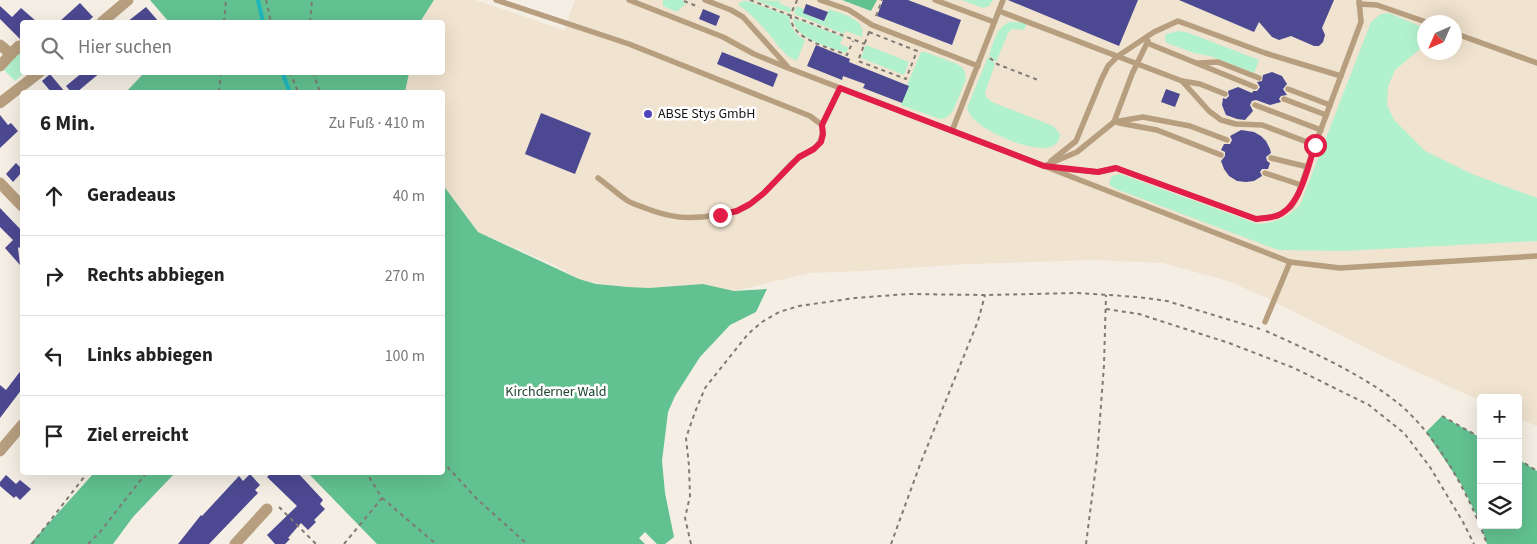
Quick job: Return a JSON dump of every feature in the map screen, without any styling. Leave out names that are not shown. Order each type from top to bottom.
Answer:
[{"type":"street","points":[[104,20],[128,0]]},
{"type":"street","points":[[0,44],[11,54]]},
{"type":"street","points":[[0,66],[20,47]]},
{"type":"street","points":[[0,103],[36,75]]},
{"type":"street","points":[[0,183],[20,204]]},
{"type":"street","points":[[0,451],[20,427]]},
{"type":"street","points":[[235,544],[268,509]]},
{"type":"lane","points":[[496,0],[629,44],[810,116],[822,125]]},
{"type":"lane","points":[[630,0],[722,37],[754,54],[788,68],[1290,262],[1340,268],[1537,256]]},
{"type":"lane","points":[[705,0],[743,17],[788,68]]},
{"type":"lane","points":[[820,0],[849,10],[872,25],[978,66]]},
{"type":"lane","points":[[936,0],[994,22]]},
{"type":"lane","points":[[952,131],[1003,0]]},
{"type":"lane","points":[[1044,166],[1098,172],[1116,168],[1256,219],[1277,216],[1291,207],[1298,195],[1361,22],[1359,2],[1377,5],[1417,19]]},
{"type":"lane","points":[[999,11],[1182,82],[1200,84],[1225,94]]},
{"type":"lane","points":[[1044,166],[1076,141],[1108,66],[1118,56],[1154,32],[1178,21],[1265,54],[1341,76]]},
{"type":"lane","points":[[1114,122],[1136,63],[1154,32]]},
{"type":"lane","points":[[1462,36],[1537,63]]},
{"type":"lane","points":[[1147,43],[1256,87]]},
{"type":"lane","points":[[1196,63],[1218,62],[1259,78]]},
{"type":"lane","points":[[1182,82],[1210,112],[1222,120],[1236,124],[1262,124],[1315,145]]},
{"type":"lane","points":[[598,178],[629,202],[658,214],[678,218],[699,218],[737,211],[764,193],[799,157],[814,149],[821,142],[823,134],[822,125],[840,88]]},
{"type":"lane","points":[[1288,89],[1330,105]]},
{"type":"lane","points":[[1284,99],[1326,115]]},
{"type":"lane","points":[[1255,105],[1321,130]]},
{"type":"lane","points":[[1044,166],[1077,152],[1114,122],[1143,117],[1190,126],[1227,140]]},
{"type":"lane","points":[[1114,122],[1157,130],[1221,155]]},
{"type":"lane","points":[[1271,158],[1308,167]]},
{"type":"lane","points":[[1265,173],[1301,185]]},
{"type":"lane","points":[[1265,322],[1290,262]]},
{"type":"path","points":[[224,20],[226,0]]},
{"type":"path","points":[[266,0],[271,20]]},
{"type":"path","points":[[310,20],[312,0]]},
{"type":"path","points":[[750,0],[865,44]]},
{"type":"path","points":[[797,0],[791,16],[791,22],[803,38],[847,55],[853,40]]},
{"type":"path","points":[[875,17],[882,0]]},
{"type":"path","points":[[869,32],[917,51],[906,79],[858,61],[865,44],[869,32]]},
{"type":"path","points":[[988,56],[996,64],[1038,80]]},
{"type":"path","points":[[219,90],[221,75]]},
{"type":"path","points":[[291,75],[297,90]]},
{"type":"path","points":[[314,75],[319,90]]},
{"type":"path","points":[[691,544],[685,518],[690,496],[690,466],[686,438],[705,388],[748,334],[762,322],[779,312],[799,306],[854,298],[908,294],[1078,293],[1167,301],[1262,329],[1310,351],[1360,379],[1397,402],[1426,432],[1461,484],[1478,518],[1487,544]]},
{"type":"path","points":[[891,544],[920,462],[978,321],[985,295]]},
{"type":"path","points":[[1086,544],[1097,458],[1104,365],[1106,295]]},
{"type":"path","points":[[1106,309],[1140,314],[1229,343],[1294,368],[1369,405],[1404,433],[1430,468],[1463,522],[1474,544]]},
{"type":"path","points":[[1442,416],[1477,436]]},
{"type":"path","points":[[1522,462],[1537,471]]},
{"type":"path","points":[[445,463],[477,499],[527,544]]},
{"type":"path","points":[[32,544],[86,475]]},
{"type":"path","points":[[88,544],[100,532],[144,475]]},
{"type":"path","points":[[368,475],[382,498],[436,544]]},
{"type":"path","points":[[344,544],[382,498]]},
{"type":"path","points":[[268,509],[277,506],[316,544]]},
{"type":"shaded area","points":[[434,0],[475,0],[564,30],[575,0],[841,0],[871,11],[877,0],[1537,0],[1537,426],[1522,420],[1522,394],[1477,394],[1477,399],[1378,354],[1265,297],[1228,281],[1163,263],[1094,260],[967,264],[810,273],[734,291],[703,284],[649,288],[609,286],[579,279],[555,265],[478,232],[445,188],[445,90],[405,90],[408,75],[445,75],[445,20],[421,20]]},
{"type":"green space","points":[[150,0],[434,0],[421,20],[167,20]]},
{"type":"green space","points":[[663,0],[683,0],[686,3],[677,12],[663,6]]},
{"type":"green space","points":[[755,0],[780,0],[779,3],[791,8],[790,13]]},
{"type":"green space","points":[[842,0],[877,0],[871,11]]},
{"type":"green space","points":[[962,0],[993,0],[989,6],[983,8]]},
{"type":"green space","points":[[742,1],[747,1],[789,16],[794,30],[805,40],[797,61],[785,53],[755,18],[738,5]]},
{"type":"green space","points":[[797,6],[804,9],[803,13],[824,21],[829,9],[846,15],[861,26],[863,31],[862,37],[846,31],[844,34],[794,14]]},
{"type":"green space","points":[[1389,13],[1417,25],[1417,52],[1395,70],[1388,87],[1387,105],[1394,120],[1425,151],[1472,174],[1537,198],[1537,241],[1343,251],[1278,250],[1116,189],[1109,183],[1112,176],[1120,174],[1258,224],[1275,221],[1290,213],[1300,205],[1371,22],[1381,14]]},
{"type":"green space","points":[[793,18],[843,37],[840,44],[849,48],[846,53],[806,37],[795,26]]},
{"type":"green space","points":[[1010,22],[1027,23],[1024,30],[1012,29],[1008,33],[996,62],[989,55],[992,45],[1002,27]]},
{"type":"green space","points":[[1179,31],[1189,33],[1259,60],[1254,73],[1210,56],[1194,53],[1167,43],[1165,40],[1166,34]]},
{"type":"green space","points":[[866,45],[909,62],[904,75],[861,58]]},
{"type":"green space","points":[[921,52],[957,64],[963,68],[965,73],[966,79],[953,111],[946,118],[940,119],[901,105]]},
{"type":"green space","points":[[20,53],[20,75],[22,75],[15,81],[4,70]]},
{"type":"green space","points":[[988,57],[995,64],[985,93],[986,97],[992,102],[1053,126],[1060,134],[1057,143],[1049,147],[1038,148],[1012,141],[989,130],[973,118],[967,108]]},
{"type":"green space","points":[[142,75],[409,75],[405,90],[128,90]]},
{"type":"green space","name":"Kirchderner Wald","points":[[445,188],[478,232],[579,279],[596,284],[628,287],[649,288],[703,284],[734,291],[767,289],[756,312],[730,325],[700,357],[675,396],[668,412],[662,461],[665,493],[674,537],[665,544],[657,544],[645,532],[639,538],[645,544],[377,544],[310,475],[445,475]]},
{"type":"green space","points":[[1442,416],[1477,436],[1477,516],[1461,484],[1426,432]]},
{"type":"green space","points":[[1522,462],[1537,471],[1537,544],[1487,544],[1482,529],[1522,529]]},
{"type":"green space","points":[[92,475],[173,475],[133,517],[113,544],[30,544]]},
{"type":"building","points":[[883,0],[908,0],[961,20],[952,45],[877,16]]},
{"type":"building","points":[[1008,0],[1138,0],[1119,46]]},
{"type":"building","points":[[1179,0],[1334,0],[1322,28],[1325,35],[1323,42],[1319,46],[1314,46],[1291,36],[1279,40],[1272,37],[1259,22],[1254,32]]},
{"type":"building","points":[[80,3],[93,17],[89,20],[61,20]]},
{"type":"building","points":[[806,4],[828,12],[824,21],[803,13]]},
{"type":"building","points":[[0,6],[12,17],[21,8],[35,20],[20,20],[20,39],[0,19]]},
{"type":"building","points":[[146,7],[157,20],[130,20]]},
{"type":"building","points":[[703,9],[720,16],[716,26],[699,19]]},
{"type":"building","points":[[816,45],[850,59],[849,62],[909,86],[902,103],[863,88],[865,84],[843,76],[842,80],[807,66]]},
{"type":"building","points":[[722,52],[778,74],[773,87],[717,64]]},
{"type":"building","points":[[1272,72],[1282,76],[1287,84],[1283,89],[1287,95],[1281,96],[1279,99],[1281,102],[1270,105],[1256,100],[1252,101],[1250,105],[1253,111],[1245,120],[1226,115],[1222,105],[1223,98],[1226,99],[1229,96],[1228,91],[1238,87],[1252,93],[1257,91],[1260,87],[1257,82],[1262,81],[1263,75]]},
{"type":"building","points":[[51,75],[63,90],[49,90],[42,81]]},
{"type":"building","points":[[79,75],[97,75],[79,90],[69,90],[66,86]]},
{"type":"building","points":[[1166,89],[1180,94],[1175,107],[1161,102]]},
{"type":"building","points":[[541,113],[591,133],[575,174],[525,154]]},
{"type":"building","points":[[0,115],[8,125],[11,123],[18,131],[0,148]]},
{"type":"building","points":[[1241,130],[1254,132],[1261,136],[1270,149],[1271,153],[1266,157],[1270,163],[1268,169],[1262,169],[1260,172],[1262,176],[1254,181],[1237,181],[1229,176],[1221,161],[1225,156],[1225,152],[1221,150],[1224,144],[1230,144],[1232,140],[1230,136]]},
{"type":"building","points":[[16,163],[20,167],[20,174],[13,182],[6,174]]},
{"type":"building","points":[[0,208],[20,229],[20,248],[18,248],[20,265],[5,248],[13,240],[0,227]]},
{"type":"building","points":[[20,372],[20,392],[0,418],[0,385],[6,390]]},
{"type":"building","points":[[6,475],[16,484],[20,480],[31,489],[20,500],[16,496],[14,498],[0,486],[0,482]]},
{"type":"building","points":[[251,475],[260,485],[255,490],[258,493],[209,544],[178,544],[201,515],[239,476],[243,481]]},
{"type":"building","points":[[269,475],[300,475],[323,500],[320,504],[325,509],[314,520],[316,522],[308,530],[301,523],[285,544],[275,544],[267,535],[297,506],[267,477]]},
{"type":"waterway","points":[[258,0],[263,20]]},
{"type":"waterway","points":[[283,75],[289,90]]},
{"type":"place","name":"ABSE Stys GmbH","points":[[648,114]]},
{"type":"route","points":[[720,215],[737,211],[750,204],[764,193],[799,157],[814,149],[821,142],[823,134],[822,125],[840,88],[1044,166],[1098,172],[1116,168],[1256,219],[1277,216],[1291,207],[1298,195],[1315,145]]}]
